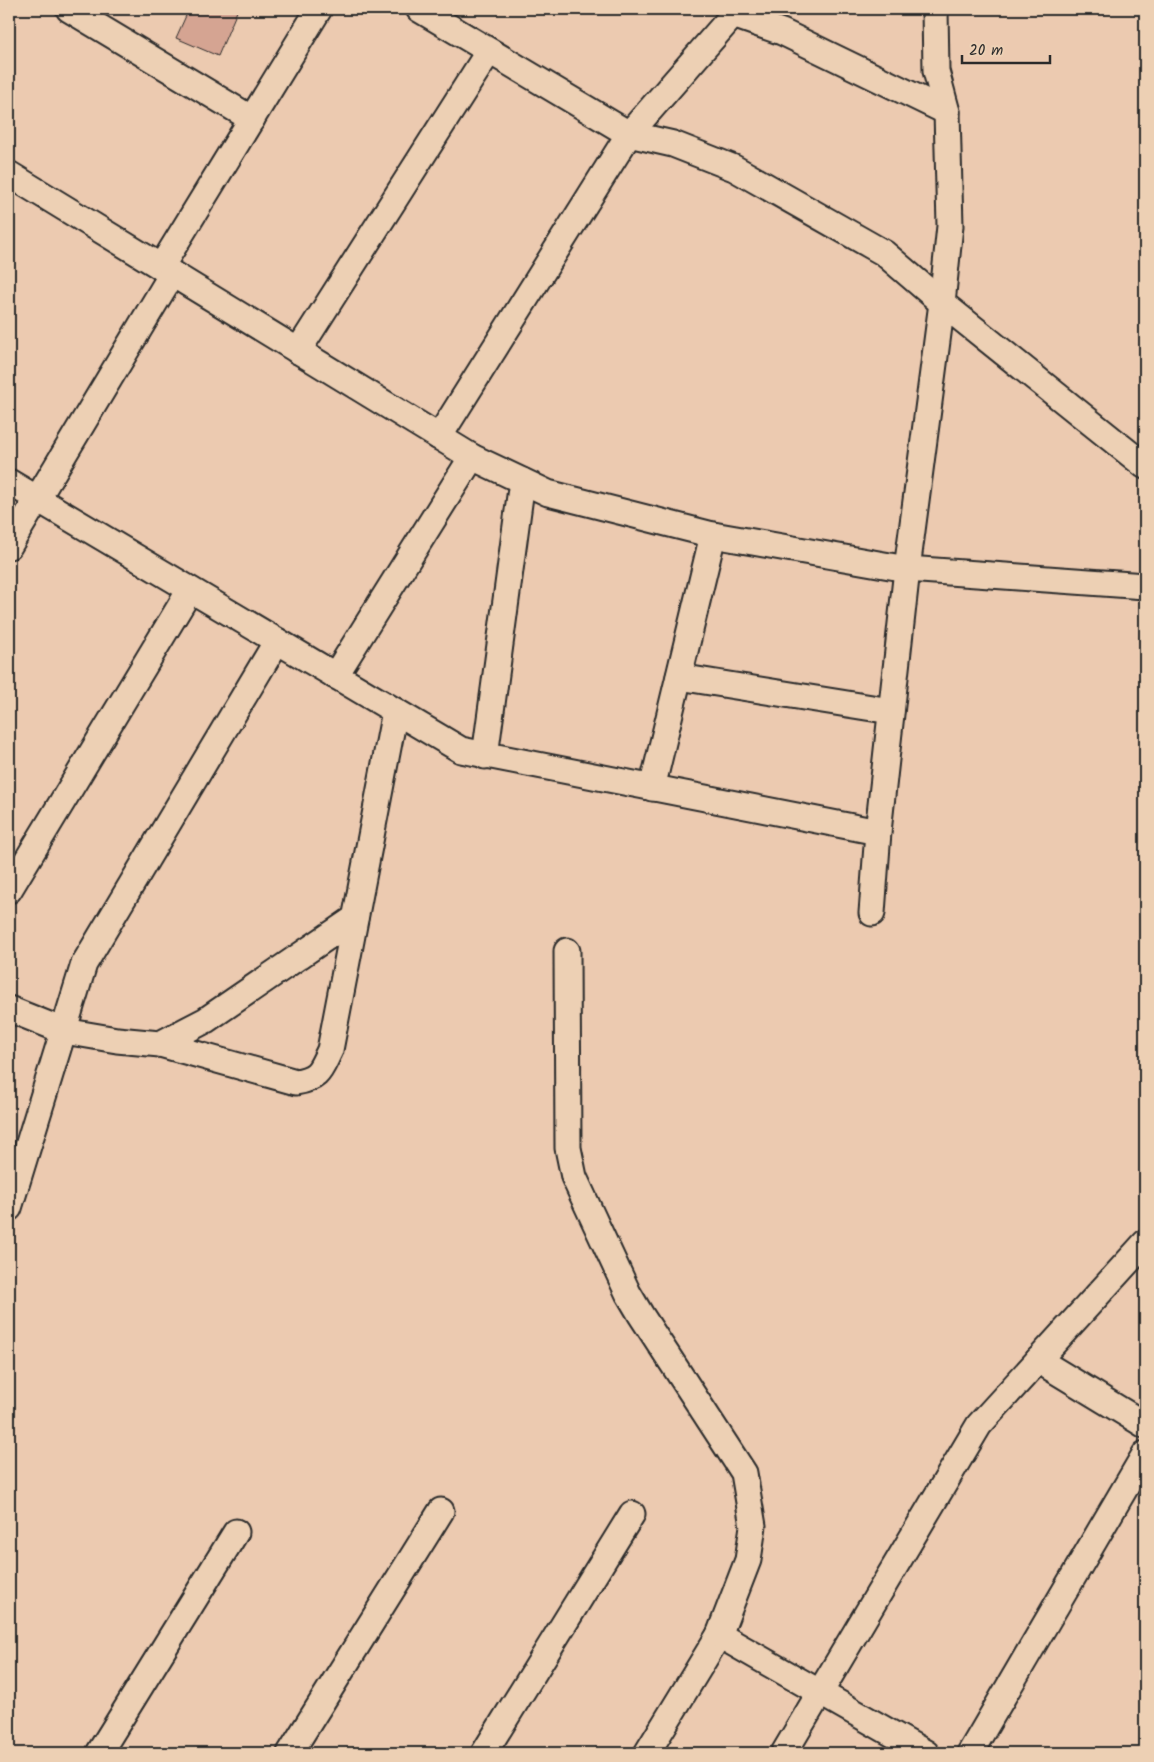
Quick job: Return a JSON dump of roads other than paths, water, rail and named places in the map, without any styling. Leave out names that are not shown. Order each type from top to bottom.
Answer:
[{"type":"street","points":[[9,546],[252,119],[319,9]]},
{"type":"street","points":[[419,9],[629,134],[673,144],[734,168],[884,253],[942,303],[1145,466]]},
{"type":"street","points":[[872,913],[878,832],[907,569],[942,303],[950,226],[947,112],[936,71],[935,9]]},
{"type":"street","points":[[84,12],[252,119]]},
{"type":"street","points":[[439,437],[629,134],[736,12],[782,32],[947,112]]},
{"type":"street","points":[[298,351],[489,51]]},
{"type":"street","points":[[9,174],[472,457],[548,493],[712,535],[907,569],[1145,586]]},
{"type":"street","points":[[335,676],[472,457]]},
{"type":"street","points":[[485,756],[522,481]]},
{"type":"street","points":[[9,482],[461,750],[878,832]]},
{"type":"street","points":[[652,788],[712,535]]},
{"type":"street","points":[[9,890],[190,590]]},
{"type":"street","points":[[9,1208],[84,964],[277,641]]},
{"type":"street","points":[[679,677],[891,711]]},
{"type":"street","points":[[9,1009],[64,1031],[117,1040],[160,1044],[296,1082],[311,1080],[319,1072],[330,1050],[395,712]]},
{"type":"street","points":[[160,1044],[206,1020],[355,918]]},
{"type":"street","points":[[567,951],[568,1148],[574,1177],[628,1293],[744,1473],[753,1526],[748,1560],[720,1635],[646,1753]]},
{"type":"street","points":[[784,1753],[979,1425],[1145,1243]]},
{"type":"street","points":[[1038,1360],[1145,1425]]},
{"type":"street","points":[[970,1753],[1145,1454]]},
{"type":"street","points":[[290,1753],[441,1511]]},
{"type":"street","points":[[492,1750],[632,1514]]},
{"type":"street","points":[[99,1753],[236,1532]]},
{"type":"street","points":[[720,1635],[926,1753]]}]
